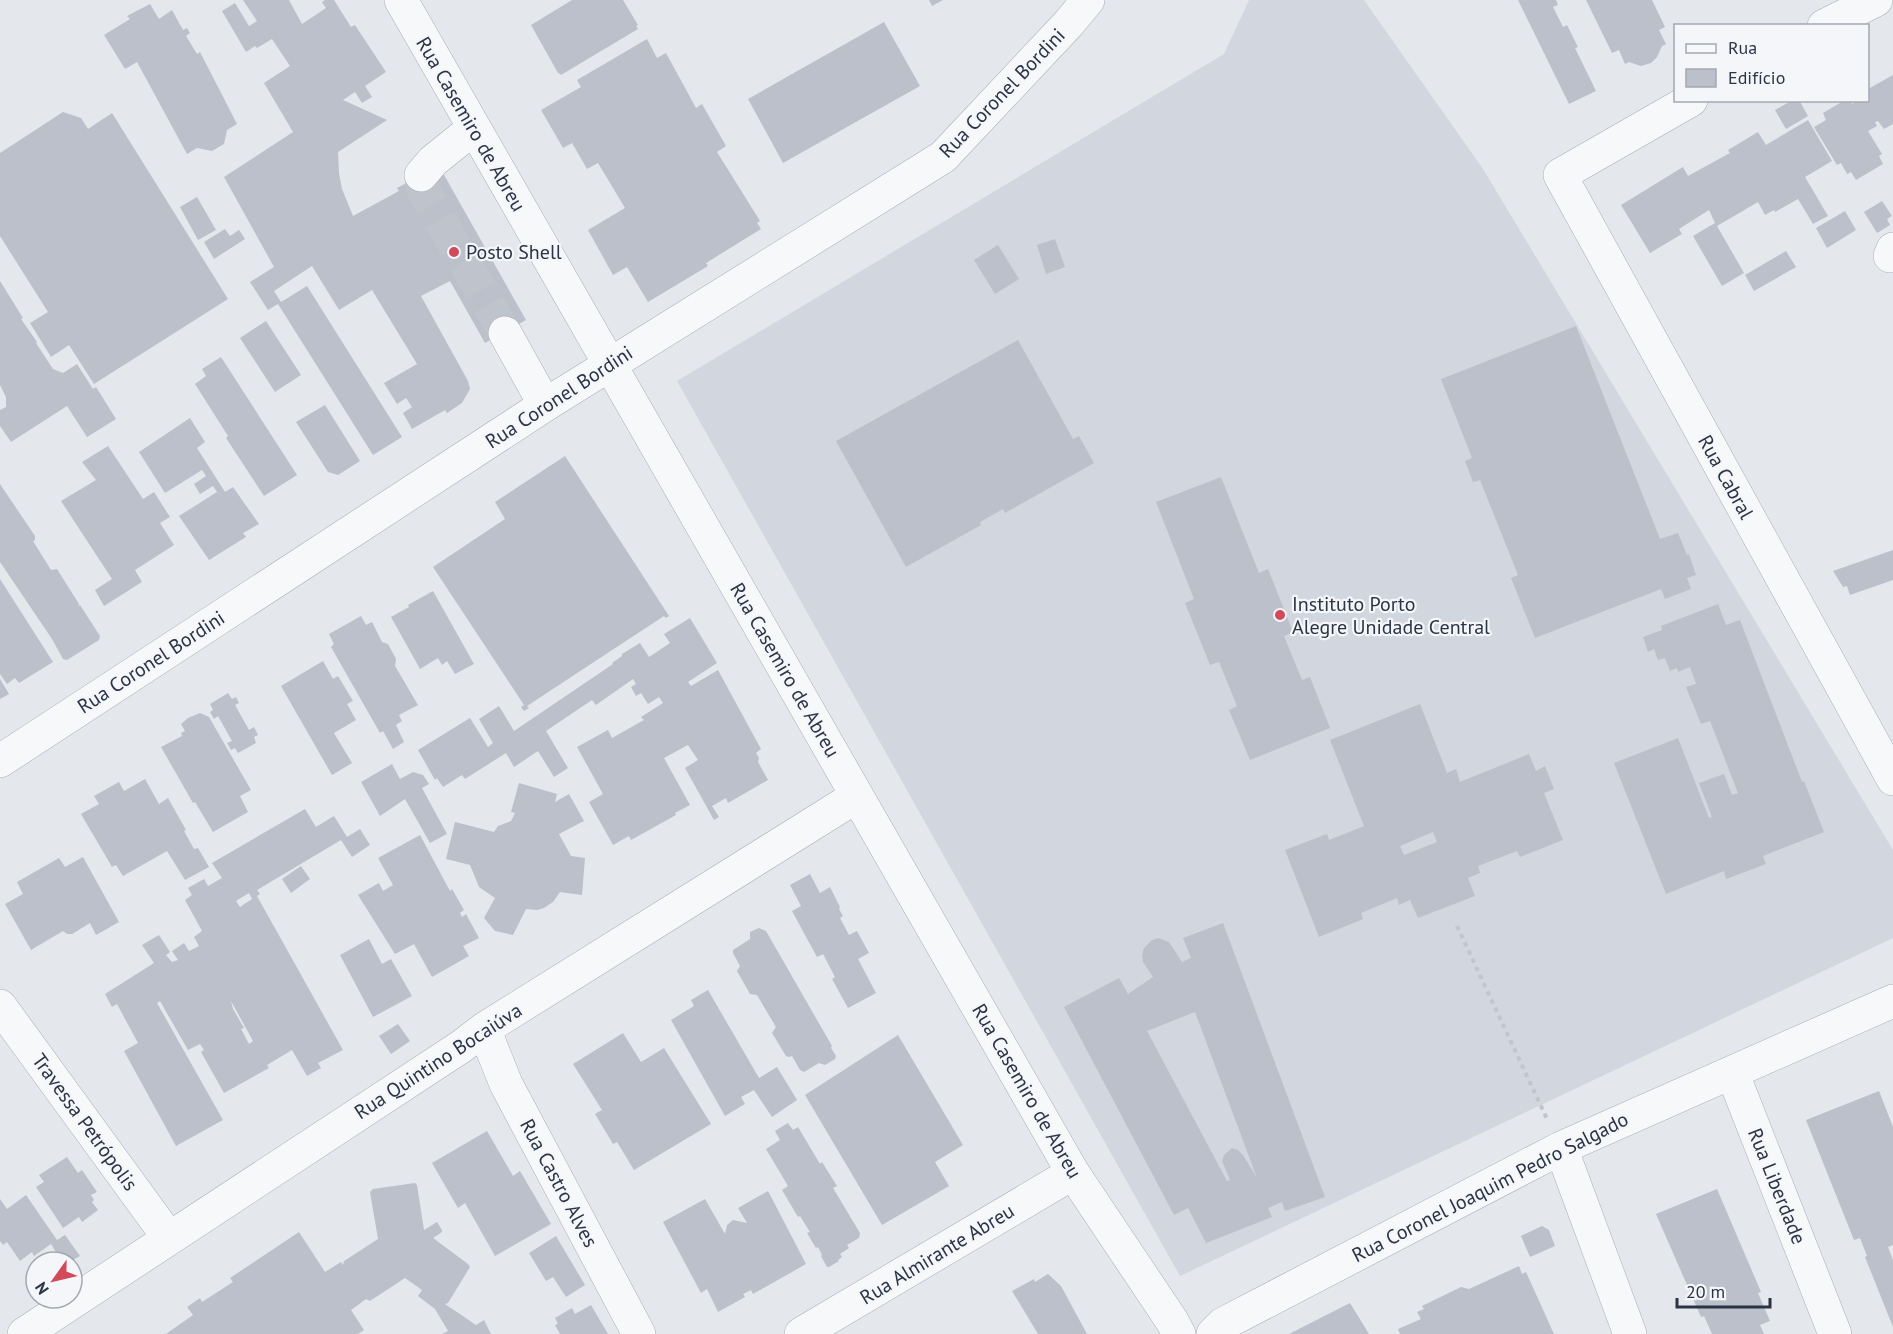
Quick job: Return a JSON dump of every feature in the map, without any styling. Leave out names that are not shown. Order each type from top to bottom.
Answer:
[{"type":"street","name":"Rua Casemiro de Abreu","points":[[401,0],[1073,1173],[1176,1328]]},
{"type":"street","name":"Rua Coronel Bordini","points":[[0,761],[609,364],[943,157],[1088,0]]},
{"type":"street","points":[[1828,24],[1876,0]]},
{"type":"street","name":"Rua Cabral","points":[[1688,102],[1560,175],[1893,779]]},
{"type":"street","points":[[421,175],[433,161],[474,128]]},
{"type":"street","points":[[505,333],[545,405]]},
{"type":"street","name":"Rua Quintino Bocaiúva","points":[[24,1334],[462,1046],[484,1029],[857,796]]},
{"type":"street","name":"Rua Coronel Joaquim Pedro Salgado","points":[[1176,1328],[1197,1326],[1218,1329],[1561,1148],[1893,1001]]},
{"type":"street","name":"Travessa Petrópolis","points":[[0,1006],[169,1239]]},
{"type":"street","name":"Rua Castro Alves","points":[[484,1029],[507,1084],[639,1334]]},
{"type":"street","name":"Rua Liberdade","points":[[1732,1072],[1835,1334]]},
{"type":"street","points":[[1561,1148],[1630,1334]]},
{"type":"street","name":"Rua Almirante Abreu","points":[[801,1334],[1073,1173]]},
{"type":"path","points":[[1457,926],[1540,1105]]},
{"type":"shaded area","name":"Instituto Porto Alegre Unidade Central","points":[[1249,0],[1364,0],[1483,169],[1893,850],[1893,938],[1180,1276],[677,381],[1224,54]]},
{"type":"building","points":[[243,0],[289,0],[302,24],[326,8],[322,2],[334,0],[351,27],[355,25],[386,72],[365,86],[372,97],[362,103],[355,92],[343,100],[387,120],[338,152],[342,189],[353,216],[399,191],[397,188],[439,166],[526,320],[485,343],[450,281],[421,296],[468,381],[470,389],[462,403],[447,413],[445,410],[412,429],[403,413],[412,407],[406,398],[397,404],[384,383],[417,364],[372,290],[339,310],[312,266],[274,291],[281,302],[307,286],[402,437],[373,455],[278,304],[268,310],[250,282],[274,267],[224,177],[293,132],[264,83],[290,66],[272,39],[246,52],[222,11],[235,3],[249,26],[257,21]]},
{"type":"building","points":[[572,0],[623,0],[638,25],[636,26],[638,29],[561,75],[531,25]]},
{"type":"building","points":[[929,0],[943,0],[932,6]]},
{"type":"building","points":[[1518,0],[1556,0],[1558,5],[1553,7],[1563,27],[1567,25],[1578,47],[1575,48],[1596,91],[1569,104]]},
{"type":"building","points":[[1586,0],[1652,0],[1665,27],[1659,30],[1666,44],[1662,46],[1651,63],[1641,66],[1629,62],[1625,64],[1619,50],[1612,53]]},
{"type":"building","points":[[150,4],[159,19],[172,10],[183,30],[187,28],[190,33],[186,36],[197,54],[200,52],[237,124],[227,130],[224,144],[212,151],[197,148],[187,154],[137,62],[125,69],[104,35],[130,19],[127,16]]},
{"type":"building","points":[[884,22],[920,86],[783,163],[748,99]]},
{"type":"building","points":[[647,39],[657,58],[666,53],[696,108],[702,104],[726,146],[717,152],[760,221],[757,223],[761,229],[706,263],[708,266],[648,302],[627,267],[613,275],[588,230],[625,208],[598,163],[587,169],[572,143],[563,148],[541,110],[581,87],[577,80]]},
{"type":"building","points":[[1893,75],[1893,124],[1884,129],[1878,121],[1875,122],[1877,126],[1868,131],[1882,154],[1879,156],[1883,164],[1856,180],[1851,172],[1847,174],[1841,163],[1837,165],[1814,127],[1826,120],[1823,113],[1842,102],[1852,104],[1869,102],[1869,88]]},
{"type":"building","points":[[1789,102],[1800,102],[1808,116],[1786,129],[1775,110]]},
{"type":"building","points":[[63,112],[81,118],[88,129],[112,113],[228,299],[94,384],[69,345],[51,357],[30,323],[48,312],[0,236],[0,153]]},
{"type":"building","points":[[1808,120],[1832,161],[1805,177],[1828,216],[1813,224],[1798,199],[1765,215],[1758,202],[1717,226],[1744,273],[1722,286],[1693,236],[1715,223],[1709,210],[1679,229],[1682,234],[1650,253],[1621,205],[1683,167],[1688,176],[1730,153],[1728,150],[1758,132],[1766,145]]},
{"type":"building","points":[[197,197],[216,230],[198,240],[180,207]]},
{"type":"building","points":[[1882,201],[1892,216],[1887,219],[1890,225],[1877,233],[1864,212]]},
{"type":"building","points":[[1845,211],[1856,230],[1827,248],[1816,228]]},
{"type":"building","points":[[225,229],[230,236],[239,230],[245,239],[214,259],[204,242]]},
{"type":"building","points":[[1055,239],[1065,267],[1046,274],[1037,245]]},
{"type":"building","points":[[998,245],[1019,279],[995,294],[974,260]]},
{"type":"building","points":[[1786,251],[1796,267],[1754,291],[1745,275]]},
{"type":"building","points":[[0,281],[53,369],[63,373],[77,364],[93,389],[96,387],[116,419],[87,437],[67,406],[11,442],[0,426],[0,410],[6,407],[6,397],[0,385]]},
{"type":"building","points":[[266,321],[301,375],[275,392],[240,338]]},
{"type":"building","points":[[1576,326],[1660,539],[1678,533],[1687,555],[1689,554],[1696,575],[1687,578],[1691,589],[1665,599],[1661,589],[1535,638],[1511,578],[1518,575],[1480,480],[1473,482],[1465,461],[1472,458],[1441,379]]},
{"type":"building","points":[[1018,340],[1073,439],[1079,436],[1094,463],[1005,513],[1003,509],[980,522],[981,525],[906,567],[836,441]]},
{"type":"building","points":[[221,357],[297,475],[264,496],[226,438],[228,436],[195,384],[206,376],[202,369]]},
{"type":"building","points":[[325,405],[360,461],[338,475],[328,472],[296,422]]},
{"type":"building","points":[[190,418],[205,442],[197,448],[225,492],[233,487],[259,524],[243,533],[246,537],[209,560],[179,516],[217,492],[213,486],[200,494],[194,484],[206,476],[202,470],[165,493],[139,452]]},
{"type":"building","points":[[108,446],[143,499],[154,492],[170,517],[160,523],[174,545],[135,570],[142,582],[104,606],[95,590],[112,579],[61,501],[96,480],[82,462]]},
{"type":"building","points":[[565,456],[669,616],[666,618],[664,616],[527,706],[529,708],[524,711],[521,707],[524,705],[433,567],[505,519],[495,502]]},
{"type":"building","points":[[1221,477],[1259,573],[1268,569],[1293,632],[1284,636],[1302,680],[1310,677],[1330,728],[1250,760],[1229,710],[1237,706],[1219,662],[1210,665],[1185,603],[1194,599],[1156,502]]},
{"type":"building","points":[[0,484],[35,536],[33,541],[51,570],[57,569],[79,604],[78,606],[80,605],[100,636],[99,640],[67,660],[63,659],[0,562]]},
{"type":"building","points":[[1893,550],[1893,580],[1850,595],[1847,586],[1843,587],[1833,571]]},
{"type":"building","points":[[0,579],[53,662],[19,683],[15,678],[7,684],[0,674]]},
{"type":"building","points":[[433,591],[474,664],[455,674],[447,661],[442,665],[438,658],[420,669],[391,617]]},
{"type":"building","points":[[1718,604],[1726,625],[1740,620],[1802,782],[1804,781],[1824,832],[1763,856],[1766,864],[1726,879],[1724,871],[1666,894],[1614,763],[1678,738],[1709,818],[1712,817],[1699,783],[1724,774],[1732,795],[1738,793],[1710,721],[1701,724],[1686,687],[1696,684],[1690,667],[1678,672],[1677,668],[1670,671],[1665,658],[1658,660],[1654,649],[1648,652],[1643,637],[1662,630],[1661,626]]},
{"type":"building","points":[[361,616],[366,625],[372,622],[382,642],[388,644],[396,659],[395,666],[418,705],[399,715],[402,721],[396,725],[404,742],[393,749],[383,731],[380,733],[331,647],[334,644],[329,634]]},
{"type":"building","points":[[690,618],[717,663],[688,682],[691,686],[718,670],[761,749],[756,753],[759,758],[758,762],[768,780],[728,803],[726,798],[712,806],[719,817],[714,820],[685,768],[698,760],[688,745],[664,758],[690,805],[631,840],[629,836],[613,845],[589,802],[603,794],[577,747],[608,730],[612,738],[644,720],[641,717],[663,703],[659,697],[648,704],[641,693],[636,696],[631,687],[636,684],[633,679],[596,705],[592,700],[546,731],[568,768],[554,777],[538,751],[514,767],[506,753],[465,779],[462,775],[443,787],[437,778],[435,780],[418,750],[470,718],[488,747],[493,743],[479,719],[499,706],[514,731],[640,643],[649,657],[670,643],[664,634]]},
{"type":"building","points":[[323,661],[333,679],[338,676],[353,701],[347,704],[356,720],[334,733],[352,763],[332,775],[281,686]]},
{"type":"building","points":[[0,679],[9,694],[0,699]]},
{"type":"building","points":[[228,693],[232,699],[236,697],[239,703],[235,705],[249,730],[254,727],[258,735],[254,737],[256,743],[238,753],[235,748],[231,750],[227,743],[232,741],[218,716],[214,719],[210,712],[213,710],[210,704]]},
{"type":"building","points":[[1420,704],[1447,773],[1456,769],[1460,782],[1529,754],[1536,771],[1545,766],[1554,789],[1544,793],[1563,840],[1520,857],[1517,851],[1478,866],[1480,873],[1468,878],[1475,896],[1418,918],[1410,900],[1399,905],[1397,898],[1361,913],[1363,919],[1319,937],[1285,850],[1327,834],[1329,840],[1364,826],[1330,740]],"holes":[[[1433,832],[1437,842],[1404,855],[1400,846]]]},
{"type":"building","points":[[200,713],[209,717],[251,790],[240,796],[248,812],[213,832],[195,802],[193,803],[161,747],[182,736],[181,733],[185,731],[181,724]]},
{"type":"building","points":[[392,764],[400,779],[413,772],[423,775],[429,784],[422,788],[447,834],[430,843],[405,799],[380,816],[361,782]]},
{"type":"building","points":[[145,779],[159,804],[168,798],[194,849],[198,848],[209,867],[185,880],[167,851],[123,876],[116,865],[112,867],[81,814],[99,804],[94,796],[119,782],[124,791]]},
{"type":"building","points":[[519,783],[557,794],[555,802],[569,794],[584,821],[559,834],[571,856],[585,858],[582,895],[560,892],[553,902],[544,908],[526,909],[513,935],[495,931],[484,918],[495,898],[479,887],[470,865],[446,859],[455,822],[494,832],[498,826],[511,821],[515,813],[511,812]]},
{"type":"building","points":[[305,809],[316,827],[334,816],[347,837],[360,829],[370,845],[352,857],[341,840],[257,890],[260,894],[257,896],[343,1050],[318,1063],[321,1068],[307,1076],[292,1050],[267,1065],[269,1068],[224,1093],[201,1052],[204,1050],[200,1044],[188,1050],[160,1001],[157,1003],[223,1120],[176,1146],[124,1051],[138,1043],[117,1004],[112,1007],[105,994],[154,963],[142,945],[159,935],[170,952],[166,955],[172,962],[178,960],[172,951],[184,943],[189,951],[199,946],[194,937],[202,931],[185,900],[192,895],[188,888],[204,879],[208,886],[222,878],[212,863]],"holes":[[[249,893],[252,899],[240,907],[236,901]],[[231,1001],[253,1041],[249,1044],[241,1029],[244,1028]]]},
{"type":"building","points":[[420,835],[450,891],[452,889],[464,910],[460,913],[462,917],[466,914],[479,938],[463,946],[469,956],[432,977],[414,944],[395,954],[358,895],[379,883],[383,891],[393,885],[378,858]]},
{"type":"building","points":[[83,857],[119,922],[96,935],[90,923],[72,934],[63,931],[31,950],[5,904],[23,894],[17,882],[59,858],[65,867]]},
{"type":"building","points":[[301,866],[310,879],[291,893],[282,879]]},
{"type":"building","points":[[810,874],[820,893],[830,887],[843,916],[840,918],[849,935],[857,931],[869,953],[858,959],[876,993],[848,1008],[832,979],[835,977],[823,954],[817,957],[792,911],[801,906],[790,885]]},
{"type":"building","points":[[1223,923],[1325,1197],[1285,1211],[1282,1202],[1268,1208],[1272,1217],[1206,1243],[1188,1208],[1174,1215],[1064,1007],[1119,978],[1128,994],[1153,977],[1143,962],[1142,956],[1144,948],[1152,940],[1158,938],[1169,942],[1182,962],[1191,958],[1183,938]],"holes":[[[1195,1012],[1257,1178],[1243,1155],[1232,1148],[1224,1155],[1222,1161],[1230,1180],[1227,1181],[1147,1031]]]},
{"type":"building","points":[[759,928],[766,931],[832,1046],[835,1059],[825,1065],[819,1063],[804,1072],[800,1070],[792,1056],[786,1056],[772,1033],[776,1027],[757,995],[750,994],[737,971],[740,966],[733,950],[750,939],[750,932]]},
{"type":"building","points":[[369,939],[382,964],[391,959],[412,996],[373,1017],[340,955]]},
{"type":"building","points":[[708,990],[759,1078],[777,1067],[797,1100],[772,1117],[754,1090],[741,1097],[745,1104],[725,1116],[671,1020],[694,1006],[691,1000]]},
{"type":"building","points":[[398,1024],[410,1041],[391,1054],[379,1036]]},
{"type":"building","points":[[623,1033],[641,1062],[664,1048],[711,1124],[634,1170],[617,1142],[613,1144],[595,1114],[602,1110],[573,1064]]},
{"type":"building","points":[[898,1035],[963,1145],[935,1162],[949,1186],[882,1225],[805,1095]]},
{"type":"building","points":[[1879,1091],[1893,1127],[1893,1245],[1888,1247],[1893,1260],[1893,1327],[1865,1257],[1867,1256],[1860,1238],[1854,1240],[1806,1120]]},
{"type":"building","points":[[788,1123],[793,1130],[798,1127],[820,1164],[822,1162],[837,1186],[833,1188],[860,1233],[859,1238],[847,1245],[849,1248],[840,1254],[842,1257],[839,1261],[829,1267],[807,1233],[810,1232],[782,1190],[788,1186],[766,1149],[780,1140],[775,1131]]},
{"type":"building","points":[[487,1131],[513,1176],[520,1171],[551,1224],[495,1256],[465,1203],[458,1208],[432,1163]]},
{"type":"building","points":[[67,1157],[78,1173],[82,1170],[97,1192],[91,1195],[94,1200],[92,1202],[98,1210],[82,1222],[79,1217],[63,1228],[36,1187],[44,1182],[39,1175]]},
{"type":"building","points":[[415,1183],[424,1230],[437,1222],[442,1232],[433,1238],[470,1267],[448,1303],[445,1304],[476,1325],[484,1320],[491,1334],[442,1334],[448,1331],[435,1309],[418,1296],[422,1290],[405,1278],[370,1301],[366,1299],[351,1310],[364,1330],[358,1334],[166,1334],[193,1315],[187,1307],[200,1298],[202,1302],[233,1282],[230,1278],[299,1232],[325,1272],[341,1262],[343,1265],[344,1261],[378,1239],[370,1192],[373,1189]]},
{"type":"building","points":[[1717,1189],[1761,1292],[1758,1293],[1770,1321],[1760,1325],[1764,1334],[1712,1334],[1704,1316],[1701,1317],[1656,1214]]},
{"type":"building","points":[[768,1191],[806,1264],[753,1294],[751,1290],[743,1294],[745,1297],[718,1312],[707,1289],[701,1293],[663,1222],[705,1199],[725,1234],[727,1225],[733,1220],[747,1223],[738,1208]]},
{"type":"building","points":[[26,1195],[57,1240],[65,1235],[76,1250],[55,1250],[51,1244],[42,1250],[24,1250],[24,1258],[20,1261],[7,1242],[3,1245],[0,1241],[0,1199],[7,1209]]},
{"type":"building","points":[[1542,1226],[1549,1230],[1555,1246],[1530,1257],[1521,1236]]},
{"type":"building","points":[[556,1236],[585,1285],[566,1297],[553,1277],[546,1281],[529,1253]]},
{"type":"building","points":[[1519,1266],[1522,1274],[1526,1272],[1554,1334],[1400,1334],[1398,1329],[1421,1319],[1417,1312],[1424,1309],[1422,1306],[1461,1287],[1469,1289]]},
{"type":"building","points":[[1048,1274],[1061,1286],[1087,1334],[1038,1334],[1012,1291]]},
{"type":"building","points":[[1350,1303],[1369,1334],[1289,1334]]},
{"type":"building","points":[[591,1305],[608,1334],[560,1334],[555,1325],[558,1324],[555,1318],[572,1308],[575,1314]]},
{"type":"tunnel","points":[[421,175],[423,190],[505,333]]},
{"type":"place","name":"Posto Shell","points":[[454,252]]},
{"type":"place","name":"Instituto Porto Alegre Unidade Central","points":[[1280,615]]}]
